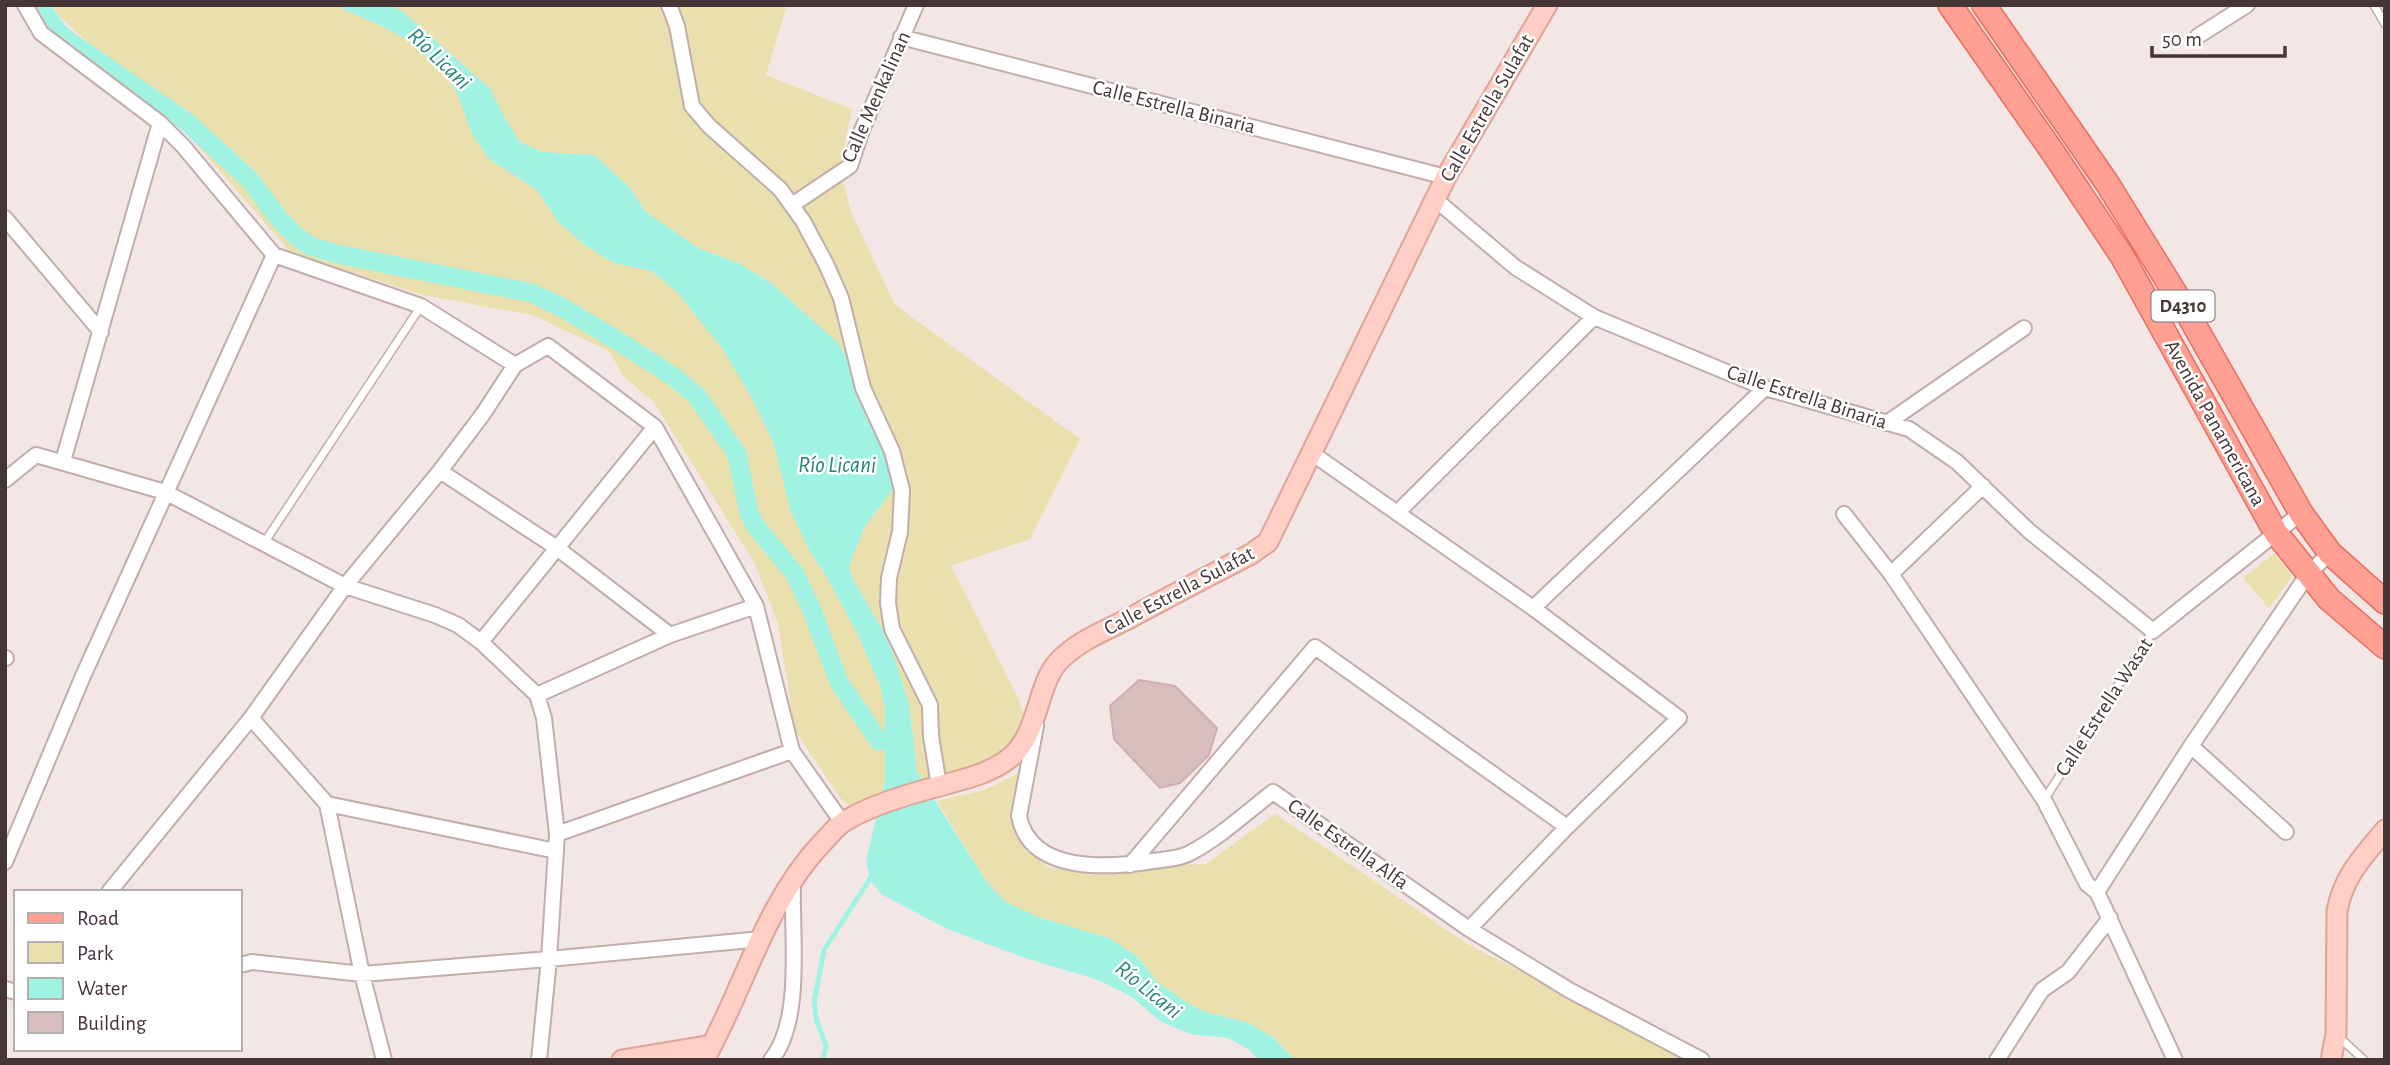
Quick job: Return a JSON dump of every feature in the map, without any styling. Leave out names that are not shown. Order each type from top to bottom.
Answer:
[{"type":"main road","name":"Avenida Panamericana","points":[[1950,5],[2052,150],[2122,256],[2276,533],[2329,598],[2385,647]]},
{"type":"main road","name":"Avenida Panamericana","points":[[1984,5],[2108,183],[2188,314],[2301,513],[2330,553],[2385,601]]},
{"type":"street","points":[[25,5],[41,33],[160,123],[183,146],[274,255],[421,306],[515,365]]},
{"type":"street","points":[[669,5],[677,26],[692,106],[709,126],[780,189],[803,220],[841,298],[863,388],[892,451],[902,490],[900,531],[889,578],[888,603],[892,629],[930,705],[935,787]]},
{"type":"street","name":"Calle Menkalinan","points":[[792,205],[850,166],[862,130],[916,5]]},
{"type":"street","name":"Calle Estrella Sulafat","points":[[708,1052],[776,908],[793,879],[842,822],[935,787],[987,772],[1013,755],[1025,738],[1050,674],[1058,662],[1092,638],[1251,554],[1268,541],[1313,454],[1446,177],[1547,5]]},
{"type":"street","points":[[2197,36],[2247,5]]},
{"type":"street","name":"Calle Estrella Binaria","points":[[901,37],[1446,177]]},
{"type":"street","points":[[63,461],[160,123]]},
{"type":"street","name":"Calle Estrella Binaria","points":[[1436,200],[1515,267],[1594,317],[1765,388],[1909,429],[1957,462],[2029,531],[2153,631]]},
{"type":"street","points":[[5,218],[101,332]]},
{"type":"street","points":[[5,862],[83,676],[274,255]]},
{"type":"street","points":[[1398,512],[1594,317]]},
{"type":"street","points":[[1888,423],[2025,328]]},
{"type":"street","points":[[111,890],[251,718],[345,586],[440,471],[483,414],[515,365],[548,346],[655,427],[756,606],[792,751],[842,822]]},
{"type":"street","points":[[1533,608],[1765,388]]},
{"type":"street","points":[[481,642],[655,427]]},
{"type":"street","points":[[1313,454],[1533,608],[1679,718],[1567,827],[1469,929]]},
{"type":"street","points":[[5,480],[36,455],[166,492],[345,586],[458,625],[481,642],[537,695],[544,718],[557,834],[550,959],[539,1060]]},
{"type":"street","points":[[440,471],[557,548],[670,635]]},
{"type":"street","points":[[1891,574],[1983,486]]},
{"type":"street","name":"Calle Estrella Wasat","points":[[2153,631],[2301,513]]},
{"type":"street","points":[[1844,514],[1891,574],[2044,800],[2087,884],[2098,892],[2175,1060]]},
{"type":"street","points":[[2098,892],[2191,746],[2308,574],[2330,553]]},
{"type":"street","points":[[537,695],[670,635],[756,606]]},
{"type":"street","points":[[1130,864],[1315,647],[1567,827]]},
{"type":"street","name":"Calle Estrella Alfa","points":[[1038,709],[1018,816],[1021,828],[1032,843],[1051,856],[1078,865],[1130,864],[1188,855],[1273,792],[1469,929],[1569,990],[1702,1060]]},
{"type":"street","points":[[251,718],[327,804],[362,974],[384,1060]]},
{"type":"street","points":[[2191,746],[2286,832]]},
{"type":"street","points":[[557,834],[792,751]]},
{"type":"street","points":[[327,804],[556,851]]},
{"type":"street","points":[[2331,1060],[2336,1034],[2337,911],[2341,892],[2348,876],[2385,830]]},
{"type":"street","points":[[771,1060],[780,1048],[789,1024],[793,879]]},
{"type":"street","points":[[1997,1060],[2042,990],[2068,972],[2109,918]]},
{"type":"street","points":[[242,964],[251,962],[362,974],[762,939]]},
{"type":"street","points":[[622,1060],[708,1052]]},
{"type":"lane","points":[[2374,5],[2385,23]]},
{"type":"lane","points":[[264,543],[421,306]]},
{"type":"lane","name":"Calle Estrella Wasat","points":[[2044,800],[2153,631]]},
{"type":"lane","points":[[2336,1034],[2364,1060]]},
{"type":"green space","points":[[53,5],[334,5],[384,27],[409,41],[443,71],[457,93],[473,134],[489,159],[537,190],[558,222],[586,246],[614,263],[652,271],[678,293],[724,350],[750,394],[773,441],[791,512],[858,635],[880,685],[885,708],[885,781],[882,794],[854,808],[842,800],[795,731],[778,623],[754,562],[653,401],[624,377],[609,351],[532,315],[423,295],[291,253],[186,132],[57,14]]},
{"type":"green space","points":[[388,5],[787,5],[766,75],[852,109],[840,169],[851,212],[895,305],[1080,439],[1030,539],[951,566],[1017,696],[1029,727],[1017,746],[989,761],[924,782],[917,772],[909,704],[895,659],[883,631],[853,579],[849,566],[864,528],[893,489],[798,309],[771,283],[738,263],[700,249],[646,212],[629,187],[594,155],[543,152],[520,142],[490,89],[402,11]]},
{"type":"green space","points":[[2275,553],[2292,577],[2269,608],[2243,578]]},
{"type":"green space","points":[[1024,771],[1014,808],[1013,828],[1025,848],[1048,867],[1073,872],[1112,872],[1162,865],[1206,864],[1275,814],[1466,943],[1692,1060],[1295,1060],[1274,1038],[1247,1022],[1208,1013],[1192,1006],[1157,982],[1137,956],[1109,938],[1038,917],[1006,902],[988,884],[937,801],[984,790]]},
{"type":"water","name":"Río Licani","points":[[334,5],[388,5],[402,11],[490,89],[520,142],[543,152],[594,155],[629,187],[646,212],[700,249],[738,263],[771,283],[838,343],[858,375],[898,464],[893,489],[864,528],[849,566],[853,579],[883,631],[895,659],[909,704],[917,772],[988,884],[1006,902],[1038,917],[1109,938],[1137,956],[1157,982],[1192,1006],[1208,1013],[1247,1022],[1274,1038],[1295,1060],[1260,1060],[1248,1049],[1228,1038],[1190,1034],[1160,1021],[1132,997],[1098,980],[1022,957],[947,929],[881,894],[870,880],[866,861],[885,781],[885,708],[880,685],[858,635],[791,512],[773,441],[724,351],[678,293],[652,271],[614,263],[586,246],[558,222],[537,190],[489,159],[472,134],[457,93],[443,71],[409,41]]},
{"type":"building","points":[[1139,680],[1175,686],[1217,728],[1209,755],[1180,783],[1160,788],[1114,739],[1110,706]]},
{"type":"waterway","points":[[39,5],[66,39],[187,122],[250,180],[280,220],[310,246],[337,254],[532,293],[615,339],[674,377],[697,396],[737,454],[749,513],[757,528],[795,574],[839,682],[879,741],[904,736]]},
{"type":"waterway","points":[[823,1060],[826,1045],[817,1022],[814,1003],[824,950],[873,874]]}]
